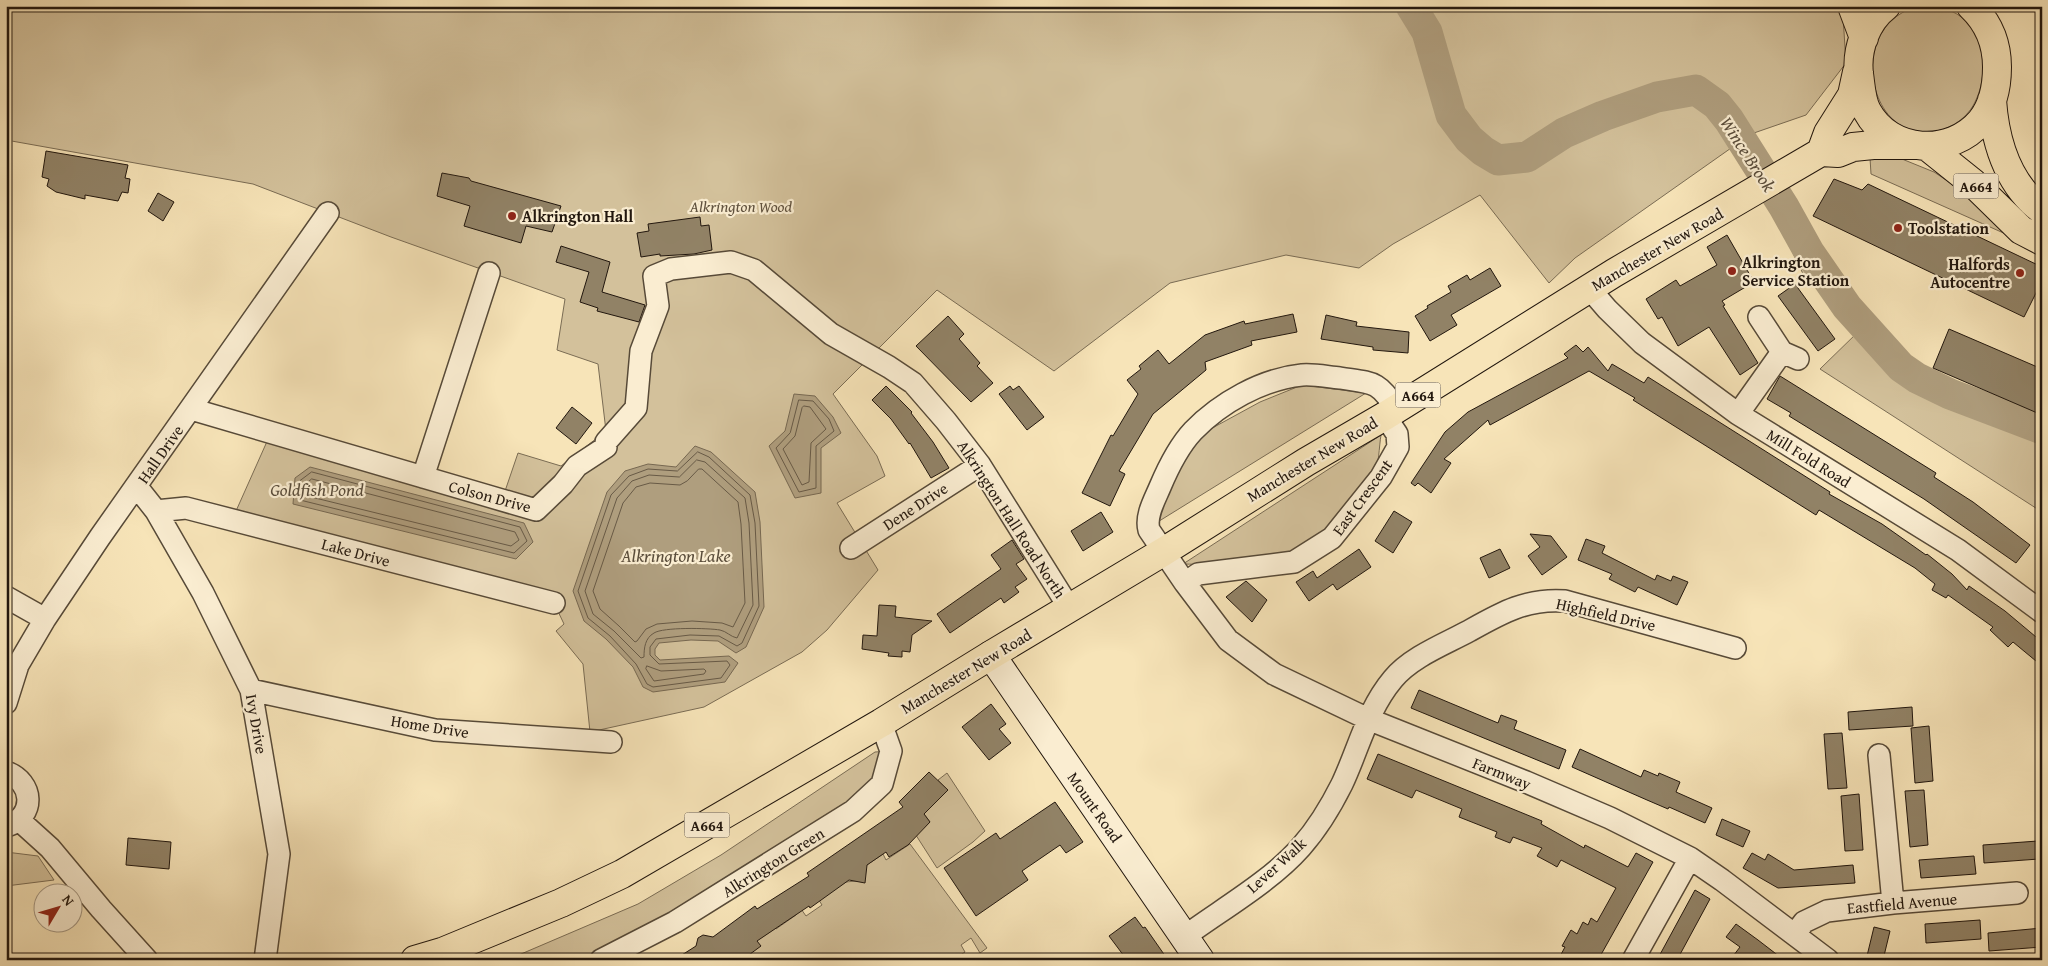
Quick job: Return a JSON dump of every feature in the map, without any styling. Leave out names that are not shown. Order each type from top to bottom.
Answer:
[{"type":"main road","points":[[1852,6],[1864,38]]},
{"type":"main road","name":"A664","points":[[1821,152],[1828,134],[1852,95],[1864,38],[1874,17],[1886,6]]},
{"type":"main road","name":"A664","points":[[1921,146],[1943,145],[1957,140],[1970,132],[1981,122],[1992,100],[1997,82],[1996,49],[1991,33],[1982,18],[1971,6]]},
{"type":"main road","name":"A664","points":[[1858,68],[1862,99],[1868,112],[1887,134],[1921,146],[1973,183],[2021,230],[2042,241]]},
{"type":"main road","name":"A664","points":[[1992,100],[1994,125],[2005,161],[2021,189],[2042,210]]},
{"type":"main road","name":"Manchester New Road","points":[[881,723],[991,654],[1164,552],[1221,514],[1391,412],[1589,288],[1821,152],[1838,153],[1853,147],[1873,145],[1921,146]]},
{"type":"main road","name":"A664","points":[[415,960],[442,952],[561,903],[622,874],[881,723]]},
{"type":"street","name":"Hall Drive","points":[[6,703],[18,665],[45,619],[100,537],[328,213]]},
{"type":"street","name":"Alkrington Hall Road North","points":[[654,276],[671,270],[731,262],[754,270],[831,334],[913,383],[946,420],[980,465],[1070,609]]},
{"type":"street","points":[[424,477],[489,273]]},
{"type":"street","name":"Colson Drive","points":[[191,408],[536,510],[563,484],[577,466],[606,447],[606,442],[636,408],[641,351],[658,306],[654,276]]},
{"type":"street","name":"Mill Fold Road","points":[[1589,288],[1607,309],[1637,338],[1738,414],[1958,550],[2042,612]]},
{"type":"street","points":[[1738,414],[1790,355],[1759,317]]},
{"type":"street","name":"East Crescent","points":[[1164,552],[1149,530],[1147,523],[1152,505],[1181,447],[1192,432],[1228,403],[1247,392],[1282,378],[1304,375],[1374,384],[1386,393],[1397,434],[1398,447],[1381,477],[1332,538],[1294,562],[1198,574],[1185,583]]},
{"type":"street","name":"Dene Drive","points":[[851,548],[980,465]]},
{"type":"street","name":"Ivy Drive","points":[[137,487],[156,511],[203,593],[251,690],[279,854],[265,960]]},
{"type":"street","name":"Lake Drive","points":[[156,511],[186,508],[554,603]]},
{"type":"street","points":[[1164,552],[1185,583]]},
{"type":"street","name":"Farmway","points":[[1185,583],[1228,640],[1274,674],[1368,719],[1526,782],[1610,818],[1690,858],[1828,960]]},
{"type":"street","points":[[6,597],[45,619]]},
{"type":"street","name":"Highfield Drive","points":[[1368,719],[1394,678],[1404,668],[1507,610],[1530,603],[1552,600],[1565,601],[1735,648]]},
{"type":"street","name":"Mount Road","points":[[991,654],[1200,960]]},
{"type":"street","name":"Home Drive","points":[[251,690],[435,730],[611,742]]},
{"type":"street","name":"Lever Walk","points":[[1184,937],[1265,879],[1300,847],[1323,818],[1342,784],[1368,719]]},
{"type":"street","name":"Alkrington Green","points":[[601,960],[674,922],[713,910],[853,811],[882,784],[892,751],[881,723]]},
{"type":"street","points":[[1879,755],[1893,902]]},
{"type":"street","points":[[6,772],[21,781],[28,796],[28,805],[12,823],[50,848],[147,960]]},
{"type":"street","points":[[1633,960],[1690,858]]},
{"type":"street","name":"Eastfield Avenue","points":[[1795,934],[1804,922],[1827,911],[1893,902],[2018,893]]},
{"type":"green space","name":"Alkrington Wood","points":[[6,6],[1837,6],[1843,16],[1846,63],[1806,115],[1751,134],[1575,258],[1549,283],[1480,195],[1393,244],[1359,268],[1286,255],[1170,283],[1054,371],[937,290],[833,394],[877,456],[885,476],[837,503],[878,570],[827,630],[802,652],[704,707],[590,732],[583,664],[556,631],[564,624],[554,603],[232,520],[269,437],[503,497],[518,453],[561,466],[606,431],[598,364],[557,350],[565,299],[391,237],[253,184],[6,140]]},
{"type":"green space","points":[[1921,6],[1947,9],[1962,18],[1971,27],[1977,37],[1981,50],[1983,75],[1976,100],[1963,118],[1944,129],[1918,132],[1897,123],[1882,105],[1874,83],[1873,58],[1880,35],[1896,17]]},
{"type":"green space","points":[[1870,158],[1902,159],[1934,172],[1973,198],[2008,235],[1871,174]]},
{"type":"green space","points":[[1786,206],[1831,278],[1849,302],[1888,346],[1909,364],[1932,379],[1959,392],[2042,424],[2042,512],[1820,369],[1859,331],[1817,273],[1805,278],[1773,211]]},
{"type":"green space","points":[[1302,385],[1366,393],[1156,523],[1169,480],[1205,432],[1260,402]]},
{"type":"green space","points":[[1381,435],[1377,467],[1370,483],[1335,523],[1317,538],[1297,549],[1255,561],[1183,564]]},
{"type":"green space","points":[[891,751],[882,784],[595,960],[507,960],[638,904],[721,855],[875,752]]},
{"type":"green space","points":[[947,773],[985,831],[937,868],[912,829],[925,827],[930,822],[924,814],[947,790],[938,780]]},
{"type":"green space","points":[[910,844],[987,948],[980,953],[971,938],[961,945],[965,952],[953,960],[755,960],[751,953],[755,938],[774,926],[776,929],[796,915],[788,903],[794,899],[806,916],[822,905],[817,897],[846,882],[856,881],[861,869],[883,854],[886,860]]},
{"type":"green space","points":[[6,852],[38,856],[54,880],[6,886]]},
{"type":"water","points":[[794,394],[815,396],[833,417],[841,433],[821,448],[821,493],[795,498],[769,446],[785,431]]},
{"type":"water","name":"Alkrington Lake","points":[[695,446],[711,452],[755,492],[760,522],[764,607],[746,647],[736,653],[718,641],[691,640],[659,643],[655,649],[655,655],[660,660],[729,656],[738,663],[725,682],[653,692],[643,687],[633,667],[606,639],[584,621],[573,591],[607,492],[625,471],[648,464],[676,467]]},
{"type":"water","name":"Goldfish Pond","points":[[310,467],[524,523],[533,542],[516,559],[293,504],[295,478]]},
{"type":"building","points":[[46,151],[128,165],[125,178],[130,179],[128,193],[122,192],[118,201],[85,195],[85,199],[56,192],[47,186],[49,179],[42,177]]},
{"type":"building","name":"Alkrington Hall","points":[[442,173],[469,178],[471,181],[561,206],[552,232],[526,226],[521,243],[464,226],[470,206],[437,196]]},
{"type":"building","points":[[1834,179],[1862,190],[1868,184],[2042,267],[2042,281],[2024,317],[1813,216]]},
{"type":"building","points":[[158,193],[174,202],[163,221],[148,211]]},
{"type":"building","points":[[700,217],[701,226],[709,225],[712,250],[694,254],[660,256],[660,254],[641,257],[637,233],[649,231],[648,224]]},
{"type":"building","points":[[1727,235],[1754,282],[1722,301],[1725,305],[1723,306],[1758,363],[1740,375],[1709,327],[1678,346],[1662,317],[1658,319],[1646,299],[1676,280],[1680,286],[1717,265],[1707,247]]},
{"type":"building","points":[[561,246],[610,262],[602,292],[645,305],[639,322],[597,311],[598,308],[580,302],[589,272],[556,262]]},
{"type":"building","points":[[1490,268],[1501,286],[1451,315],[1457,325],[1430,341],[1415,316],[1428,308],[1427,306],[1451,292],[1448,286],[1467,275],[1470,280]]},
{"type":"building","points":[[1795,284],[1835,339],[1818,351],[1778,296]]},
{"type":"building","points":[[1293,314],[1297,332],[1251,341],[1252,345],[1205,362],[1206,370],[1153,414],[1119,471],[1125,474],[1110,506],[1082,493],[1111,435],[1113,436],[1138,394],[1127,380],[1141,369],[1139,366],[1158,350],[1169,364],[1205,335],[1244,321],[1245,324]]},
{"type":"building","points":[[1326,315],[1357,322],[1356,326],[1409,332],[1408,353],[1373,350],[1373,347],[1321,339]]},
{"type":"building","points":[[948,316],[964,334],[959,339],[980,363],[977,366],[993,383],[971,402],[916,346]]},
{"type":"building","points":[[1949,329],[2042,369],[2042,415],[1933,368]]},
{"type":"building","points":[[1576,345],[1583,352],[1588,347],[1608,371],[1612,364],[1644,383],[1648,377],[1830,492],[1829,494],[1882,524],[1927,554],[1952,574],[1967,590],[1969,586],[2005,611],[2042,642],[2042,666],[2013,642],[2008,647],[1990,630],[1993,627],[1948,595],[1946,598],[1932,590],[1935,584],[1915,568],[1819,510],[1816,515],[1633,400],[1635,398],[1589,371],[1490,425],[1488,420],[1444,459],[1451,463],[1431,493],[1418,483],[1415,486],[1411,483],[1445,432],[1468,412],[1568,358],[1564,354]]},
{"type":"building","points":[[1780,376],[1936,473],[1934,477],[1973,502],[2030,545],[2016,563],[1924,499],[1789,416],[1791,413],[1767,399]]},
{"type":"building","points":[[886,386],[912,412],[949,468],[931,478],[910,443],[891,419],[872,400]]},
{"type":"building","points":[[1010,386],[1013,390],[1019,386],[1044,417],[1027,430],[999,394]]},
{"type":"building","points":[[572,407],[592,423],[576,444],[556,428]]},
{"type":"building","points":[[1394,511],[1412,522],[1393,553],[1375,541]]},
{"type":"building","points":[[1101,512],[1113,532],[1083,551],[1071,531]]},
{"type":"building","points":[[1530,534],[1551,536],[1567,557],[1542,575],[1528,556],[1540,547]]},
{"type":"building","points":[[1586,539],[1605,546],[1602,553],[1655,580],[1657,575],[1671,581],[1673,576],[1688,582],[1677,605],[1638,587],[1635,592],[1609,579],[1612,574],[1578,560]]},
{"type":"building","points":[[1012,540],[1024,559],[1016,564],[1027,579],[1015,587],[1019,592],[1004,603],[1001,598],[950,633],[937,614],[1001,569],[991,555]]},
{"type":"building","points":[[1359,549],[1371,567],[1337,590],[1333,584],[1309,601],[1296,582],[1313,571],[1317,578]]},
{"type":"building","points":[[1500,549],[1510,568],[1489,578],[1480,558]]},
{"type":"building","points":[[1246,581],[1267,600],[1252,622],[1226,597]]},
{"type":"building","points":[[879,605],[896,606],[895,617],[932,621],[912,635],[910,652],[902,651],[902,657],[888,656],[889,653],[862,649],[863,635],[877,636]]},
{"type":"building","points":[[1419,690],[1498,723],[1501,715],[1517,721],[1514,729],[1566,750],[1559,769],[1411,708]]},
{"type":"building","points":[[991,704],[1006,724],[999,729],[1011,743],[989,760],[962,727]]},
{"type":"building","points":[[1912,707],[1913,726],[1849,730],[1848,712]]},
{"type":"building","points":[[1929,726],[1933,781],[1915,783],[1911,728]]},
{"type":"building","points":[[1842,733],[1847,788],[1828,789],[1824,734]]},
{"type":"building","points":[[1580,749],[1641,777],[1644,770],[1658,776],[1659,773],[1680,782],[1676,792],[1712,808],[1705,823],[1572,767]]},
{"type":"building","points":[[1378,754],[1542,821],[1541,824],[1584,848],[1585,845],[1628,867],[1636,853],[1653,862],[1598,960],[1558,960],[1565,947],[1562,946],[1571,930],[1577,934],[1583,922],[1588,925],[1591,918],[1597,922],[1616,888],[1561,860],[1557,867],[1537,856],[1542,848],[1513,837],[1510,843],[1495,837],[1497,832],[1459,817],[1462,809],[1416,790],[1412,798],[1367,779]]},
{"type":"building","points":[[929,772],[948,790],[924,814],[930,822],[908,845],[889,857],[886,852],[867,865],[865,883],[849,880],[810,908],[809,906],[757,941],[761,946],[742,960],[674,960],[696,946],[698,938],[703,935],[713,937],[755,906],[757,909],[809,876],[807,873],[903,807],[899,802]]},
{"type":"building","points":[[1924,790],[1928,845],[1910,847],[1905,791]]},
{"type":"building","points":[[1859,794],[1863,850],[1845,851],[1841,796]]},
{"type":"building","points":[[1055,802],[1083,842],[1066,853],[1060,845],[1022,871],[1028,880],[976,916],[944,868],[996,833],[1000,839]]},
{"type":"building","points":[[1722,819],[1750,831],[1743,847],[1716,835]]},
{"type":"building","points":[[128,838],[171,842],[169,869],[126,865]]},
{"type":"building","points":[[2038,841],[2039,859],[1984,863],[1983,845]]},
{"type":"building","points":[[1752,853],[1765,860],[1768,854],[1794,870],[1853,865],[1855,883],[1778,888],[1743,868]]},
{"type":"building","points":[[1974,856],[1976,874],[1921,878],[1919,860]]},
{"type":"building","points":[[1695,890],[1710,899],[1677,960],[1657,960]]},
{"type":"building","points":[[1135,917],[1143,928],[1145,927],[1168,960],[1127,960],[1109,936]]},
{"type":"building","points":[[1980,920],[1981,939],[1926,943],[1925,924]]},
{"type":"building","points":[[1736,924],[1784,960],[1730,960],[1740,947],[1726,937]]},
{"type":"building","points":[[1874,927],[1890,931],[1883,960],[1866,960]]},
{"type":"building","points":[[2042,928],[2042,947],[1989,951],[1988,933]]},
{"type":"waterway","name":"Wince Brook","points":[[1411,6],[1427,32],[1451,115],[1469,139],[1483,151],[1498,160],[1527,157],[1564,133],[1603,116],[1657,97],[1696,90],[1717,105],[1729,120],[1784,207],[1809,252],[1847,307],[1901,367],[1917,378],[1950,394],[2042,429]]},
{"type":"place","name":"Alkrington Hall","points":[[512,216]]},
{"type":"place","name":"Toolstation","points":[[1898,228]]},
{"type":"place","name":"Alkrington Service Station","points":[[1732,271]]},
{"type":"place","name":"Halfords Autocentre","points":[[2020,273]]}]
